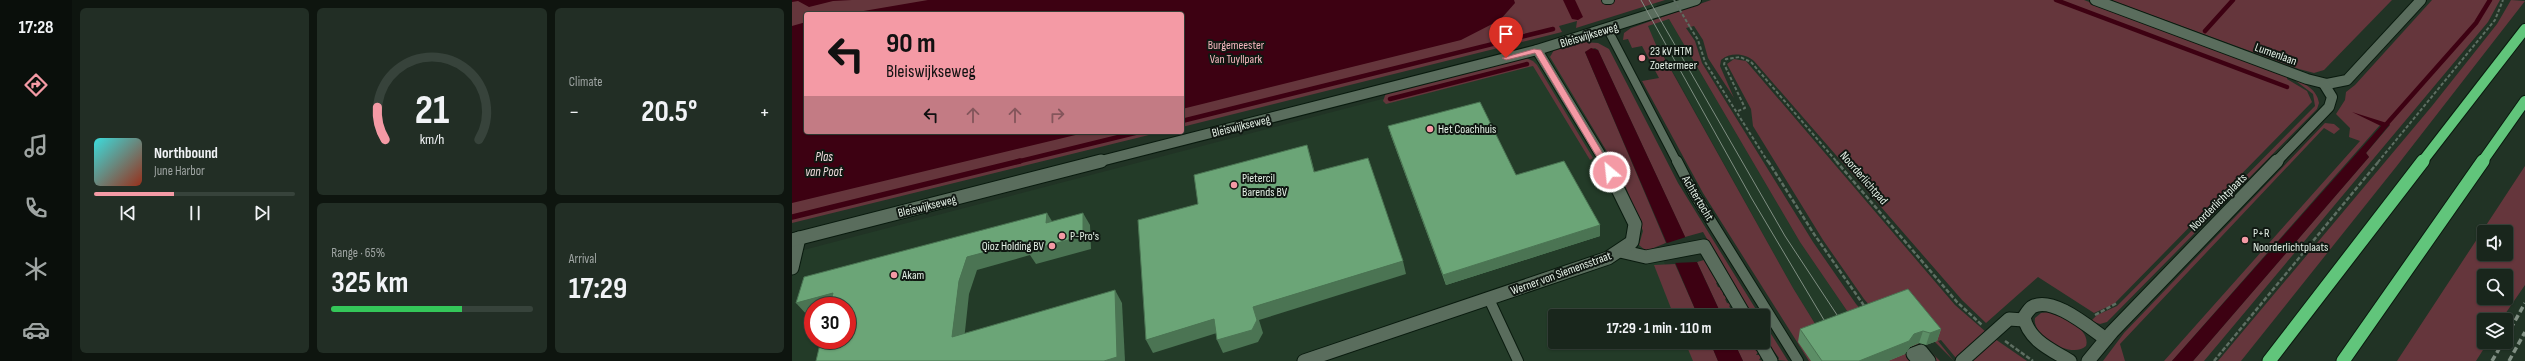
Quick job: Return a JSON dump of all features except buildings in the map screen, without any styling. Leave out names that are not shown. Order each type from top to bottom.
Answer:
[{"type":"highway","points":[[2269,361],[2525,29]]},
{"type":"highway","points":[[2343,361],[2525,101]]},
{"type":"street","name":"Lumenlaan","points":[[2095,0],[2324,84],[2340,83],[2347,80],[2421,0]]},
{"type":"street","name":"Bleiswijkseweg","points":[[796,239],[1537,50],[1608,30],[1692,2]]},
{"type":"street","name":"Werner von Siemensstraat","points":[[1304,361],[1608,258],[1632,242],[1636,224],[1603,159],[1537,50]]},
{"type":"street","name":"Noorderlichtplaats","points":[[2088,361],[2106,339],[2329,107],[2332,97],[2324,84]]},
{"type":"street","points":[[792,268],[796,239]]},
{"type":"street","points":[[1620,251],[1646,257],[1669,254],[1704,246],[1741,309]]},
{"type":"street","points":[[2070,361],[2033,335],[2027,329],[2024,320],[2025,314],[2031,308],[2047,304],[2062,310],[2106,339]]},
{"type":"street","points":[[1962,361],[2009,319],[2024,320]]},
{"type":"street","points":[[1764,349],[1771,361]]},
{"type":"lane","name":"Achtertocht","points":[[1608,30],[1693,192],[1798,361]]},
{"type":"lane","points":[[1489,298],[1518,361]]},
{"type":"path","points":[[1674,0],[1698,40],[1705,62],[1738,111],[1814,234],[1868,310]]},
{"type":"path","points":[[2214,361],[2495,20],[2503,0]]},
{"type":"path","name":"Noorderlichtpad","points":[[1738,111],[1745,108],[1724,64],[1726,60],[1738,57],[1751,62],[1954,298],[1974,318],[2033,361]]},
{"type":"path","points":[[2085,325],[2096,314],[2116,305],[2121,299]]},
{"type":"shaded area","points":[[1637,0],[1654,0],[1665,20],[1669,19],[1800,242],[1854,321],[1821,333],[1793,288],[1662,52],[1659,52],[1647,26],[1650,25]]},
{"type":"shaded area","points":[[1555,54],[1620,188],[1664,262],[1685,309],[1548,309],[1548,349],[1703,349],[1708,361],[792,361],[792,253]]},
{"type":"green space","name":"Burgemeester Van Tuyllpark","points":[[792,0],[1665,0],[1576,28],[1577,21],[1559,26],[1562,32],[1184,126],[1184,12],[804,12],[804,134],[1153,134],[792,223]]},
{"type":"green space","points":[[1711,0],[2084,0],[2288,76],[2287,79],[2307,91],[2312,102],[2114,304],[2094,313],[2038,277],[1986,323],[1962,300],[1754,61],[1746,56],[1738,54],[1725,57],[1721,60],[1720,66],[1734,98],[1708,58],[1703,40],[1694,26],[1686,28],[1695,41],[1702,63],[1813,242],[1856,304],[1874,319],[1919,344],[1940,361],[1927,361],[1916,347],[1904,352],[1911,361],[1876,361],[1854,321],[1800,242],[1669,19],[1648,26],[1659,52],[1661,52],[1793,288],[1838,361],[1809,361],[1703,193],[1642,81],[1659,78],[1642,46],[1632,48],[1628,39],[1623,40],[1624,33],[1631,28]]},
{"type":"green space","points":[[2111,0],[2392,0],[2324,70],[2314,73],[2299,69]]},
{"type":"green space","points":[[2432,0],[2500,0],[2488,22],[2204,361],[2193,361],[2369,157],[2366,153],[2390,125],[2380,125],[2172,361],[2164,361],[2360,141],[2349,137],[2350,128],[2336,114],[2345,100],[2346,92],[2355,85]]},
{"type":"green space","points":[[2511,0],[2525,1],[2396,167],[2241,361],[2218,361],[2432,106],[2497,24]]},
{"type":"green space","points":[[1583,42],[1598,43],[1609,49],[1678,183],[1756,309],[1748,309],[1703,232],[1685,237],[1598,50],[1595,48],[1585,52],[1666,243],[1646,251],[1639,245],[1643,231],[1621,175],[1550,57],[1554,50]]},
{"type":"green space","points":[[1526,58],[1533,61],[1537,65],[1593,158],[1590,160],[1533,66],[1386,104],[1383,101],[1386,93]]},
{"type":"green space","points":[[1734,59],[1746,61],[1955,305],[1986,332],[1956,358],[1941,340],[1938,341],[1954,361],[1934,341],[1870,306],[1864,299],[1823,240],[1753,126],[1751,109],[1727,64]]},
{"type":"green space","points":[[2292,78],[2305,84],[2313,90],[2318,98],[2319,103],[2317,109],[2107,322],[2100,324],[2091,321],[2097,315],[2117,306],[2315,106],[2313,94]]},
{"type":"green space","points":[[2325,123],[2334,124],[2340,129],[2334,134],[2324,128],[2120,344],[2125,361],[2103,361],[2124,333]]},
{"type":"green space","points":[[2525,166],[2525,285],[2513,302],[2513,269],[2477,269],[2477,305],[2511,305],[2506,313],[2477,313],[2477,349],[2484,349],[2476,361],[2397,361],[2477,239],[2477,261],[2513,261],[2513,225],[2486,225]]},
{"type":"green space","points":[[1704,260],[1719,282],[1716,283],[1718,287],[1722,288],[1720,290],[1724,290],[1723,295],[1728,297],[1725,299],[1727,303],[1732,304],[1729,306],[1731,309],[1719,309],[1697,262]]},
{"type":"green space","points":[[1675,264],[1695,309],[1671,309],[1654,265]]},
{"type":"green space","points":[[2050,312],[2062,316],[2075,324],[2084,334],[2086,346],[2080,350],[2063,348],[2054,344],[2039,332],[2035,325],[2035,318],[2041,313]]},
{"type":"green space","points":[[1770,332],[1788,361],[1778,360],[1779,358],[1770,346]]},
{"type":"green space","points":[[1995,339],[2027,361],[1971,361]]},
{"type":"green space","points":[[1688,349],[1713,349],[1718,361],[1693,361]]},
{"type":"green space","points":[[1737,349],[1756,349],[1758,352],[1756,355],[1762,355],[1759,360],[1763,361],[1743,361]]},
{"type":"water","points":[[792,0],[852,0],[833,1],[809,7],[798,1],[792,2]]},
{"type":"water","points":[[928,0],[1514,0],[1515,3],[1500,20],[1461,40],[1184,109],[1184,12],[858,12]]},
{"type":"water","points":[[1563,0],[1575,0],[1583,17],[1578,20],[1572,19]]},
{"type":"water","name":"Plas van Poot","points":[[804,23],[804,134],[1080,134],[792,203],[792,26]]},
{"type":"water","points":[[1591,48],[1598,50],[1719,309],[1695,309],[1585,52]]},
{"type":"water","points":[[2352,112],[2390,124],[2366,153],[2369,157],[2193,361],[2172,361],[2381,126]]},
{"type":"water","points":[[1713,349],[1737,349],[1743,361],[1718,361]]},
{"type":"pier","points":[[1686,237],[1698,262],[1673,263],[1664,244]]},
{"type":"waterway","points":[[2056,0],[2287,87]]},
{"type":"waterway","points":[[2205,31],[2233,0]]},
{"type":"waterway","points":[[2383,128],[2476,23],[2490,0]]},
{"type":"waterway","points":[[1184,121],[1553,29]]},
{"type":"waterway","points":[[1390,99],[1527,64]]},
{"type":"waterway","points":[[1016,162],[1131,134]]},
{"type":"waterway","points":[[792,217],[1020,161]]},
{"type":"tram line","points":[[1641,0],[1752,199],[1830,330]]},
{"type":"tram line","points":[[1649,0],[1785,236],[1843,324]]},
{"type":"railway","points":[[2513,324],[2525,303]]},
{"type":"railway","points":[[2509,361],[2525,332]]},
{"type":"railway","points":[[2492,361],[2499,349]]},
{"type":"place","name":"23 kV HTM Zoetermeer","points":[[1642,58]]},
{"type":"place","name":"Het Coachhuis","points":[[1430,129]]},
{"type":"place","name":"Pietercil Barends BV","points":[[1234,185]]},
{"type":"place","name":"P-Pro's","points":[[1062,236]]},
{"type":"place","name":"P+R Noorderlichtplaats","points":[[2245,240]]},
{"type":"place","name":"Qioz Holding BV","points":[[1052,246]]},
{"type":"place","name":"Akam","points":[[894,275]]},
{"type":"route","points":[[1506,58],[1537,50],[1610,172]]}]
